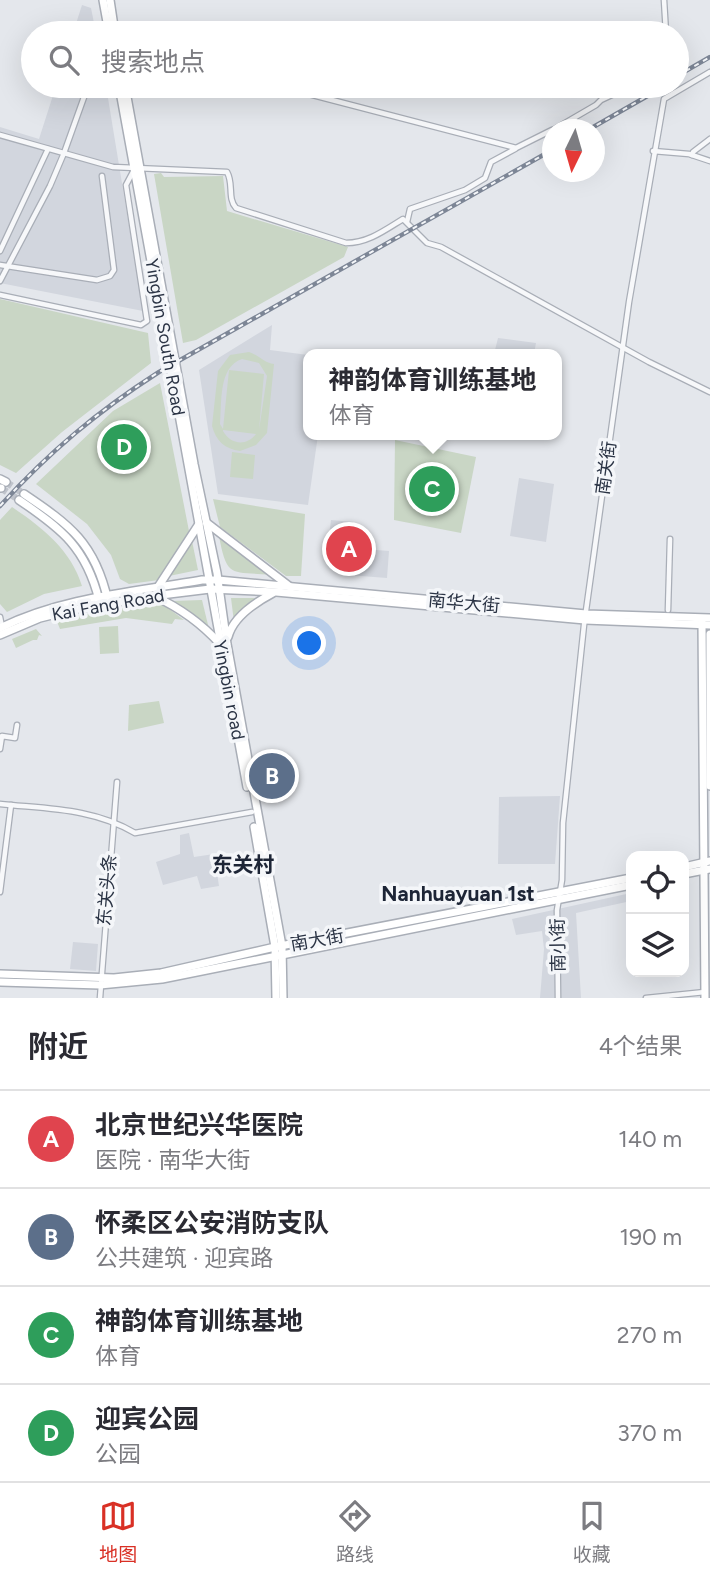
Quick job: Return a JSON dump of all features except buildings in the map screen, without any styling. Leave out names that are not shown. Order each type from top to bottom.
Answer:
[{"type":"main road","points":[[106,1],[108,21]]},
{"type":"main road","points":[[106,1],[112,21]]},
{"type":"main road","name":"Yingbin South Road","points":[[122,98],[203,523],[218,580],[224,645]]},
{"type":"main road","name":"Yingbin South Road","points":[[127,98],[137,170]]},
{"type":"main road","points":[[22,497],[60,518],[79,535],[93,556],[104,601]]},
{"type":"main road","points":[[158,587],[203,523],[289,586]]},
{"type":"main road","name":"Yingbin South Road","points":[[203,523],[210,589]]},
{"type":"main road","name":"南华大街","points":[[218,580],[586,617]]},
{"type":"main road","name":"Kai Fang Road","points":[[104,601],[158,587],[218,580]]},
{"type":"main road","name":"Yingbin road","points":[[210,589],[224,645],[252,812],[279,946],[276,998]]},
{"type":"main road","name":"南华大街","points":[[219,589],[586,617],[706,621]]},
{"type":"main road","name":"Kai Fang Road","points":[[1,630],[37,612],[104,601],[219,589]]},
{"type":"main road","points":[[276,592],[258,601],[231,627],[224,645],[279,946]]},
{"type":"main road","points":[[153,596],[172,604],[224,645]]},
{"type":"main road","points":[[705,995],[706,621]]},
{"type":"main road","points":[[710,634],[710,786]]},
{"type":"main road","points":[[689,867],[707,866]]},
{"type":"main road","points":[[689,872],[707,866]]},
{"type":"main road","name":"南大街","points":[[0,982],[162,979],[560,896],[626,879]]},
{"type":"main road","name":"南大街","points":[[0,974],[100,981],[161,973],[279,946],[626,886]]},
{"type":"main road","points":[[279,956],[283,998]]},
{"type":"street","points":[[94,0],[106,1]]},
{"type":"street","points":[[664,0],[665,21]]},
{"type":"street","name":"南关街","points":[[689,84],[710,72]]},
{"type":"street","points":[[0,281],[64,153],[84,98]]},
{"type":"street","points":[[324,98],[516,148]]},
{"type":"street","points":[[572,119],[605,98]]},
{"type":"street","name":"南关街","points":[[560,896],[563,823],[586,617],[653,151],[666,98]]},
{"type":"street","points":[[0,135],[113,167],[227,172],[232,204],[236,208],[346,243],[356,243],[373,237],[403,219],[427,243],[441,247],[710,392]]},
{"type":"street","points":[[407,222],[410,209],[465,190],[485,178],[491,162],[542,135]]},
{"type":"street","points":[[692,155],[710,139]]},
{"type":"street","points":[[0,251],[48,149]]},
{"type":"street","points":[[653,151],[692,155],[710,161]]},
{"type":"street","points":[[0,295],[141,325],[147,321],[126,185],[137,170]]},
{"type":"street","points":[[0,265],[97,280],[110,276],[114,270],[102,176]]},
{"type":"street","points":[[668,610],[670,539]]},
{"type":"street","points":[[0,617],[1,630]]},
{"type":"street","points":[[0,749],[2,736],[15,738],[17,725]]},
{"type":"street","name":"东关头条","points":[[100,998],[117,782]]},
{"type":"street","points":[[0,804],[76,812],[113,820],[135,833],[252,812]]},
{"type":"street","points":[[0,892],[11,805]]},
{"type":"street","name":"南小街","points":[[558,998],[557,911],[560,896]]},
{"type":"street","points":[[646,998],[699,990],[705,995]]},
{"type":"shaded area","points":[[82,5],[91,8],[94,21],[77,21]]},
{"type":"shaded area","points":[[52,98],[108,98],[143,311],[0,283],[0,127],[39,139]]},
{"type":"shaded area","points":[[272,325],[270,350],[303,354],[303,440],[317,440],[308,505],[218,494],[199,370]]},
{"type":"shaded area","points":[[498,338],[536,343],[535,349],[495,349]]},
{"type":"shaded area","points":[[519,478],[554,484],[546,542],[510,536]]},
{"type":"shaded area","points":[[331,520],[353,522],[351,548],[389,551],[387,578],[348,575],[349,556],[327,554]]},
{"type":"shaded area","points":[[560,796],[555,864],[498,864],[499,797]]},
{"type":"shaded area","points":[[189,833],[194,857],[214,854],[219,886],[201,889],[197,876],[163,885],[156,862],[180,854],[180,835]]},
{"type":"shaded area","points":[[626,894],[626,902],[576,913],[581,998],[540,998],[544,949],[542,931],[516,935],[512,919]]},
{"type":"shaded area","points":[[73,942],[98,944],[96,971],[70,969]]},
{"type":"green space","points":[[161,173],[164,177],[223,176],[227,211],[348,247],[344,257],[196,340],[183,343],[154,174]]},
{"type":"green space","points":[[0,299],[148,333],[151,363],[62,432],[16,473],[0,465]]},
{"type":"green space","points":[[249,352],[274,364],[267,433],[256,445],[240,451],[222,443],[216,436],[212,426],[218,371],[230,355]],"holes":[[[242,359],[259,363],[267,376],[259,430],[264,374],[229,370],[234,363]],[[229,370],[223,429],[220,424],[222,396]],[[223,430],[256,434],[248,441],[238,442],[230,439]]]},
{"type":"green space","points":[[160,383],[189,531],[159,580],[129,584],[120,579],[111,555],[87,524],[36,484],[113,411]]},
{"type":"green space","points":[[395,440],[476,457],[461,533],[394,520]]},
{"type":"green space","points":[[232,452],[255,455],[253,479],[230,477]]},
{"type":"green space","points":[[213,499],[305,514],[301,576],[286,576],[220,527]]},
{"type":"green space","points":[[12,507],[34,523],[63,551],[71,561],[82,586],[44,594],[7,612],[0,604],[0,520]]},
{"type":"green space","points":[[219,536],[271,575],[233,570],[225,560]]},
{"type":"green space","points":[[192,541],[198,570],[169,576]]},
{"type":"green space","points":[[231,598],[259,598],[234,622]]},
{"type":"green space","points":[[202,600],[209,629],[172,601]]},
{"type":"green space","points":[[160,602],[184,620],[175,619],[172,624],[126,618],[60,629],[56,619]]},
{"type":"green space","points":[[118,626],[119,653],[100,654],[99,627]]},
{"type":"green space","points":[[36,629],[42,636],[39,635],[37,640],[16,648],[12,639]]},
{"type":"green space","points":[[159,701],[164,723],[128,731],[129,705]]},
{"type":"tunnel","points":[[6,482],[24,494]]},
{"type":"tunnel","points":[[1,488],[19,500]]},
{"type":"railway","points":[[689,69],[710,57]]},
{"type":"railway","points":[[605,120],[644,98]]},
{"type":"railway","points":[[0,506],[75,433],[159,372],[542,156]]},
{"type":"place","name":"迎宾公园","points":[[124,447]]},
{"type":"place","name":"神韵体育训练基地","points":[[432,489]]},
{"type":"place","name":"北京世纪兴华医院","points":[[349,549]]},
{"type":"place","name":"怀柔区公安消防支队","points":[[272,776]]},
{"type":"district","name":"东关村","points":[[243,865]]},
{"type":"district","name":"Nanhuayuan 1st","points":[[458,894]]}]
